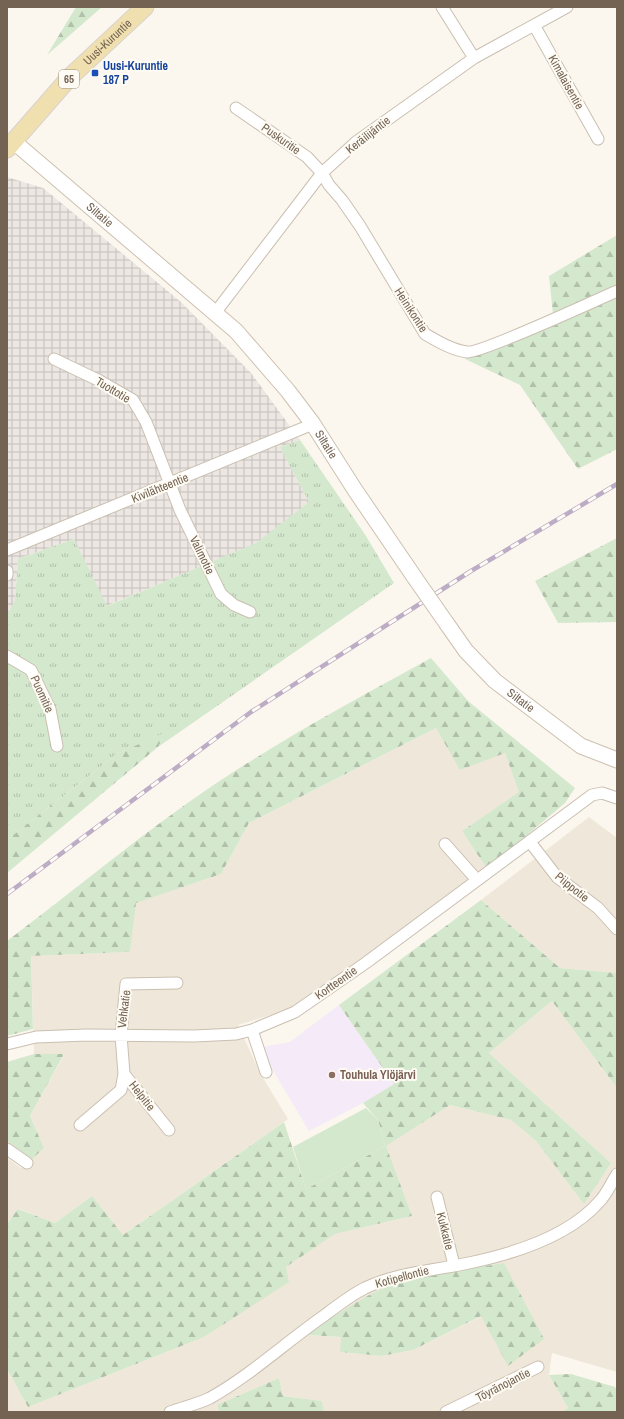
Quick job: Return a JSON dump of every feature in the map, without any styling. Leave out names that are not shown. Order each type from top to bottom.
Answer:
[{"type":"main road","name":"Uusi-Kuruntie","points":[[10,145],[70,77],[145,7]]},
{"type":"main road","name":"Siltatie","points":[[10,145],[236,331],[268,367],[313,424],[359,497],[466,651],[495,681],[581,746],[617,760]]},
{"type":"street","points":[[442,7],[474,58]]},
{"type":"street","name":"Keräilijäntie","points":[[215,313],[322,173],[356,142],[474,58],[567,7]]},
{"type":"street","name":"Kimalaisentie","points":[[534,25],[598,139]]},
{"type":"street","name":"Puskuritie","points":[[236,108],[307,157],[322,173]]},
{"type":"street","name":"Heinikontie","points":[[322,173],[329,185],[342,200],[360,226],[425,334],[441,343],[468,353],[496,343],[617,291]]},
{"type":"street","name":"Tuottotie","points":[[54,358],[98,380],[133,400],[146,422],[170,484]]},
{"type":"street","name":"Kivilähteentie","points":[[7,550],[313,424]]},
{"type":"street","name":"Valimotie","points":[[170,484],[180,510],[221,594],[234,605],[250,612]]},
{"type":"street","name":"Puomitie","points":[[7,656],[31,670],[50,709],[57,746]]},
{"type":"street","name":"Kortteentie","points":[[7,1044],[36,1037],[121,1035],[194,1036],[236,1034],[252,1030],[295,1012],[367,962],[530,842],[592,794],[602,793],[617,798]]},
{"type":"street","name":"Piippotie","points":[[530,842],[557,877],[598,908],[617,930]]},
{"type":"street","points":[[445,844],[477,880]]},
{"type":"street","name":"Vehkatie","points":[[121,1035],[126,984],[177,983]]},
{"type":"street","points":[[252,1030],[266,1072]]},
{"type":"street","name":"Helpitie","points":[[121,1035],[124,1074],[168,1130]]},
{"type":"street","points":[[80,1125],[121,1090],[124,1074]]},
{"type":"street","points":[[7,1149],[27,1163]]},
{"type":"street","name":"Kotipellontie","points":[[170,1412],[208,1398],[237,1381],[309,1326],[364,1289],[384,1280],[419,1271],[454,1266],[507,1253],[544,1240],[581,1218],[600,1201],[617,1174]]},
{"type":"street","name":"Kukkatie","points":[[437,1197],[454,1266]]},
{"type":"street","name":"Töyränojantie","points":[[446,1412],[538,1367]]},
{"type":"shaded area","points":[[7,177],[43,188],[181,302],[251,373],[300,440],[280,447],[309,502],[257,543],[106,606],[74,539],[18,559],[15,600],[7,615]]},
{"type":"shaded area","points":[[436,728],[505,753],[520,792],[462,831],[487,869],[294,1008],[238,1025],[260,1073],[288,1119],[123,1235],[92,1196],[55,1223],[19,1209],[7,1224],[7,1158],[21,1168],[44,1148],[30,1116],[64,1055],[34,1054],[31,956],[130,952],[135,903],[221,874],[249,823]]},
{"type":"shaded area","points":[[589,817],[617,838],[617,973],[560,968],[481,900]]},
{"type":"shaded area","points":[[552,1001],[617,1088],[617,1372],[552,1353],[549,1375],[568,1408],[561,1412],[324,1412],[322,1401],[283,1396],[279,1378],[217,1405],[219,1412],[7,1412],[7,1369],[28,1407],[204,1337],[244,1310],[286,1267],[335,1234],[412,1216],[385,1146],[450,1105],[511,1120],[536,1141],[584,1203],[611,1163],[489,1053]],"holes":[[[473,1269],[482,1316],[413,1350],[383,1356],[341,1352],[341,1337],[308,1335],[440,1273]]]},
{"type":"shaded area","name":"Touhula Ylöjärvi","points":[[339,1005],[394,1084],[363,1103],[309,1131],[271,1067],[262,1047],[290,1042]]},
{"type":"green space","points":[[76,7],[102,7],[47,55]]},
{"type":"green space","points":[[617,235],[617,286],[613,288],[617,303],[617,449],[578,469],[520,385],[465,359],[554,324],[549,276]]},
{"type":"green space","points":[[300,440],[366,536],[394,583],[158,747],[165,733],[117,754],[7,840],[7,615],[15,600],[18,559],[74,539],[107,606],[256,543],[309,502],[280,447]]},
{"type":"green space","points":[[617,538],[617,622],[558,623],[535,581]]},
{"type":"green space","points":[[431,658],[468,701],[575,788],[565,803],[487,869],[462,831],[519,792],[505,753],[460,770],[436,728],[249,823],[221,874],[136,903],[130,952],[31,956],[33,1029],[7,1036],[7,941],[135,841],[215,784],[294,734]]},
{"type":"green space","points":[[166,732],[158,747],[7,873],[7,840],[117,754]]},
{"type":"green space","points":[[481,900],[560,968],[617,973],[617,1088],[552,1001],[489,1053],[611,1163],[584,1204],[536,1141],[511,1120],[450,1105],[386,1146],[412,1216],[335,1234],[286,1267],[289,1282],[204,1337],[28,1407],[7,1369],[7,1224],[18,1209],[55,1223],[92,1196],[123,1235],[284,1122],[306,1189],[385,1146],[378,1120],[363,1103],[394,1084],[339,1005]]},
{"type":"green space","points":[[34,1054],[64,1054],[30,1116],[44,1148],[32,1159],[7,1141],[7,1062]]},
{"type":"green space","points":[[366,1108],[378,1120],[385,1146],[306,1189],[293,1147]]},
{"type":"green space","points":[[504,1263],[544,1339],[508,1366],[481,1316],[413,1350],[382,1356],[340,1352],[341,1337],[308,1335],[357,1302],[396,1283],[421,1276]]},
{"type":"green space","points":[[571,1374],[615,1387],[617,1390],[617,1412],[561,1412],[568,1408],[549,1375]]},
{"type":"green space","points":[[279,1378],[283,1396],[322,1401],[324,1412],[219,1412],[217,1405]]},
{"type":"railway","points":[[7,894],[251,712],[471,571],[617,484]]},
{"type":"place","name":"Uusi-Kuruntie 187 P","points":[[95,73]]},
{"type":"place","name":"Touhula Ylöjärvi","points":[[332,1075]]}]
